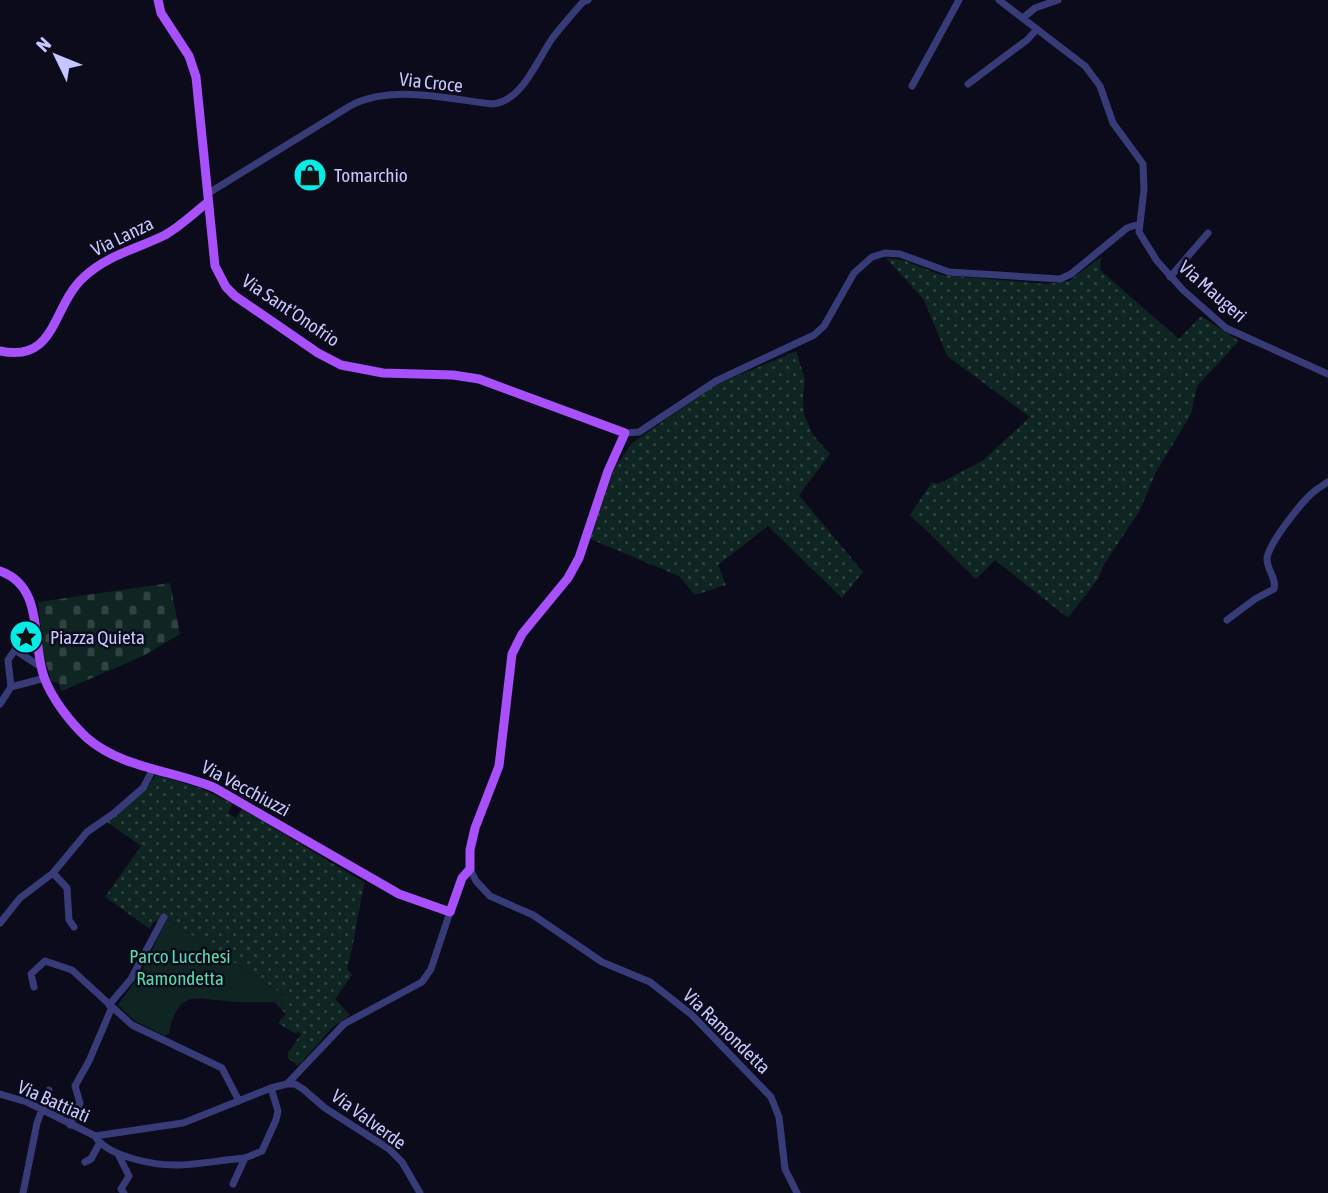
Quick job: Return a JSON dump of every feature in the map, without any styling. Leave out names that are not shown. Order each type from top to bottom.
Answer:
[{"type":"main road","name":"Via Sant'Onofrio","points":[[158,0],[160,13],[189,56],[196,77],[215,266],[226,287],[235,296],[318,353],[341,365],[383,373],[453,375],[479,379],[625,433]]},
{"type":"main road","name":"Via Lanza","points":[[0,351],[22,354],[37,348],[53,326],[65,300],[84,276],[111,258],[166,234],[208,198]]},
{"type":"main road","points":[[450,912],[462,878],[470,869],[468,862],[475,828],[499,766],[512,654],[522,634],[579,558],[608,471],[625,433]]},
{"type":"main road","name":"Via Vecchiuzzi","points":[[0,571],[16,579],[26,590],[35,621],[37,653],[45,678],[66,713],[87,738],[118,758],[187,776],[215,788],[399,894],[450,912]]},
{"type":"street","name":"Via Croce","points":[[208,198],[359,101],[391,93],[492,104],[502,102],[523,85],[553,37],[583,2],[588,0]]},
{"type":"street","points":[[912,86],[959,0]]},
{"type":"street","points":[[1023,18],[1035,8],[1058,0]]},
{"type":"street","points":[[625,433],[639,432],[716,381],[814,335],[824,326],[854,273],[872,257],[885,253],[900,254],[949,272],[1060,279],[1071,274],[1127,228],[1139,223],[1144,189],[1143,164],[1113,123],[1093,74],[1003,1]]},
{"type":"street","points":[[968,84],[1027,40],[1037,29]]},
{"type":"street","name":"Via Maugeri","points":[[1139,223],[1139,232],[1145,244],[1170,277],[1226,328],[1328,374]]},
{"type":"street","points":[[1170,277],[1208,233]]},
{"type":"street","points":[[1227,620],[1255,599],[1274,589],[1267,559],[1269,552],[1308,497],[1328,482]]},
{"type":"street","points":[[0,704],[11,687],[8,660],[35,621]]},
{"type":"street","points":[[15,650],[41,667]]},
{"type":"street","points":[[11,687],[45,678]]},
{"type":"street","points":[[1,922],[20,898],[53,873],[87,832],[124,806],[143,788],[153,769]]},
{"type":"street","name":"Via Ramondetta","points":[[470,869],[476,881],[490,896],[533,915],[591,956],[650,982],[692,1015],[771,1097],[779,1117],[785,1169],[797,1193]]},
{"type":"street","points":[[53,873],[67,888],[69,920],[74,927]]},
{"type":"street","points":[[271,1088],[278,1111],[276,1120],[262,1151],[245,1158],[178,1165],[139,1160],[118,1154],[99,1144],[95,1136],[183,1123],[271,1088],[287,1084],[344,1024],[422,982],[431,969],[450,912]]},
{"type":"street","points":[[70,1125],[80,1103],[75,1086],[111,1006],[131,979],[164,917]]},
{"type":"street","points":[[34,987],[31,974],[45,961],[72,970],[132,1025],[222,1068],[239,1101]]},
{"type":"street","name":"Via Valverde","points":[[287,1084],[295,1084],[303,1089],[326,1108],[388,1149],[402,1162],[420,1193]]},
{"type":"street","points":[[23,1193],[37,1123],[49,1090]]},
{"type":"street","name":"Via Battiati","points":[[0,1094],[27,1101],[95,1136]]},
{"type":"street","points":[[85,1163],[91,1159],[99,1144]]},
{"type":"street","points":[[118,1154],[129,1176],[121,1189],[124,1193]]},
{"type":"street","points":[[233,1184],[245,1158]]},
{"type":"green space","points":[[1101,257],[1100,270],[1179,339],[1201,316],[1239,341],[1197,386],[1191,414],[1156,472],[1140,510],[1103,566],[1098,579],[1068,618],[995,560],[976,579],[910,515],[932,482],[938,484],[982,461],[1030,417],[947,356],[924,300],[886,258],[903,260],[941,275],[1046,284],[1069,281]]},
{"type":"green space","points":[[796,351],[805,379],[804,415],[813,435],[830,454],[799,495],[863,572],[842,598],[768,526],[718,565],[726,585],[695,595],[679,576],[590,539],[615,467],[632,443],[716,385]]},
{"type":"green space","points":[[170,583],[180,634],[143,656],[62,691],[58,683],[51,681],[43,652],[38,602]]},
{"type":"green space","points":[[156,775],[200,788],[233,804],[228,813],[236,818],[242,809],[365,883],[347,968],[352,975],[335,999],[350,1015],[333,1027],[298,1066],[288,1058],[288,1053],[301,1034],[296,1034],[278,1023],[286,1014],[280,1008],[285,996],[167,919],[153,922],[150,929],[105,897],[141,846],[107,822],[147,788]]},
{"type":"green space","name":"Parco Lucchesi Ramondetta","points":[[167,919],[285,996],[280,1008],[274,1002],[192,999],[178,1008],[169,1033],[165,1036],[135,1021],[118,1005],[140,974]]},
{"type":"place","name":"Tomarchio","points":[[310,175]]},
{"type":"place","name":"Piazza Quieta","points":[[26,637]]}]
